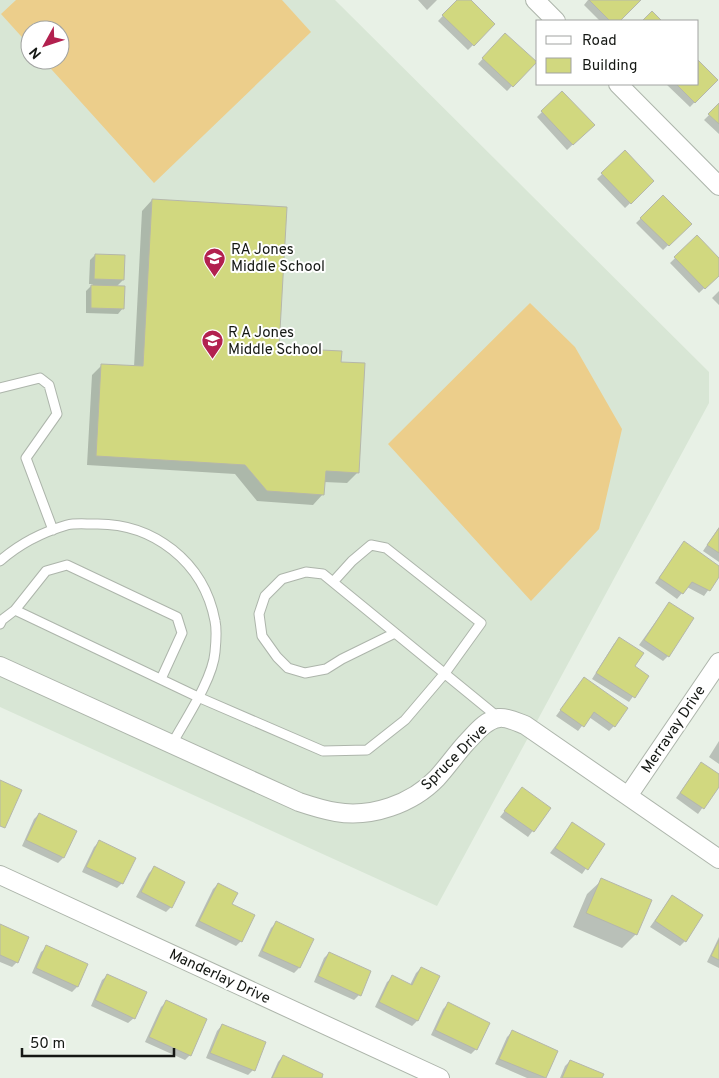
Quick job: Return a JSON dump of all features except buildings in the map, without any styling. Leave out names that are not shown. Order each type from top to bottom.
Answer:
[{"type":"street","points":[[535,0],[555,20]]},
{"type":"street","points":[[619,85],[719,186]]},
{"type":"street","name":"Merravay Drive","points":[[628,796],[719,662]]},
{"type":"street","name":"Spruce Drive","points":[[0,666],[299,802],[337,812],[376,811],[394,806],[412,797],[437,778],[479,729],[492,720],[508,719],[524,725],[719,859]]},
{"type":"street","name":"Manderlay Drive","points":[[0,875],[440,1078]]},
{"type":"lane","points":[[0,388],[40,378],[49,385],[57,414],[26,458],[54,530]]},
{"type":"lane","points":[[0,561],[7,554],[33,539],[54,530],[68,525],[103,524],[133,528],[163,542],[185,561],[205,587],[216,622],[215,654],[208,678],[172,744]]},
{"type":"lane","points":[[15,610],[198,697],[323,751],[367,750],[405,720],[445,673],[481,623],[386,548],[371,545],[352,561],[333,582]]},
{"type":"lane","points":[[0,624],[2,620],[15,610],[46,571],[67,565],[177,617],[182,633],[161,679]]},
{"type":"lane","points":[[395,633],[326,669],[305,673],[288,668],[276,657],[262,636],[259,614],[265,596],[282,578],[306,572],[323,574],[500,718]]},
{"type":"shaded area","points":[[0,0],[335,0],[709,372],[709,403],[437,906],[0,707]]},
{"type":"shaded area","points":[[16,0],[282,0],[311,32],[154,183],[52,70],[70,70],[70,20],[20,20],[20,35],[1,14]]},
{"type":"shaded area","points":[[530,303],[575,347],[622,429],[599,529],[531,601],[388,444]]},
{"type":"place","name":"RA Jones Middle School","points":[[215,277]]},
{"type":"place","name":"R A Jones Middle School","points":[[212,360]]}]
